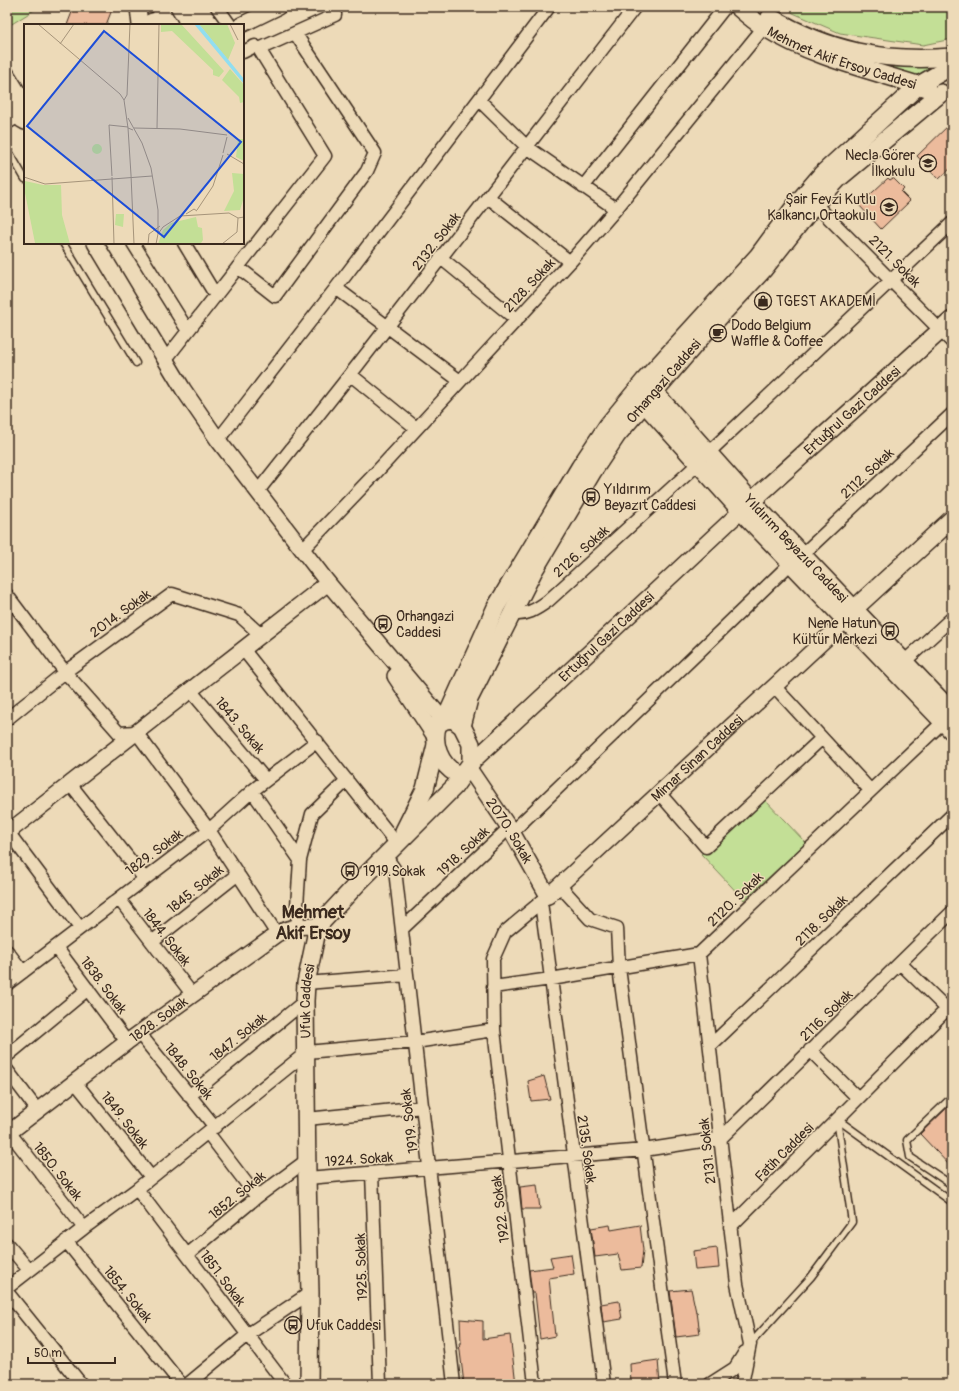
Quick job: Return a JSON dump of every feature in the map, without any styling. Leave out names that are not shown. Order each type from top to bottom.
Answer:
[{"type":"main road","name":"Mehmet Akif Ersoy Caddesi","points":[[738,7],[764,27],[800,46],[830,59],[947,94]]},
{"type":"main road","name":"Mehmet Akif Ersoy Caddesi","points":[[753,7],[798,31],[825,43],[853,52],[903,59],[952,57]]},
{"type":"main road","points":[[444,721],[496,607],[520,563],[608,425],[644,391],[758,256],[798,202],[822,174],[919,85],[952,66]]},
{"type":"main road","name":"Orhangazi Caddesi","points":[[462,726],[469,699],[533,572],[593,471],[644,391],[763,270],[815,204],[839,178],[947,94]]},
{"type":"main road","name":"Ertuğrul Gazi Caddesi","points":[[746,506],[948,330]]},
{"type":"main road","name":"Yıldırım Beyazıd Caddesi","points":[[644,391],[746,506],[950,720]]},
{"type":"main road","name":"Mimar Sinan Caddesi","points":[[850,614],[952,519]]},
{"type":"main road","name":"Yıldırım Beyazıd Caddesi","points":[[850,614],[905,661],[950,720]]},
{"type":"main road","points":[[318,926],[358,883],[386,857],[454,787],[468,768],[471,744],[462,726],[453,719],[438,724],[436,741],[425,789],[397,844]]},
{"type":"main road","points":[[436,741],[442,762],[447,769],[456,774],[468,768]]},
{"type":"main road","name":"Ufuk Caddesi","points":[[309,1384],[310,1293],[307,1178],[306,984],[318,926]]},
{"type":"street","points":[[138,7],[140,24]]},
{"type":"street","points":[[159,7],[168,24]]},
{"type":"street","points":[[217,7],[229,24]]},
{"type":"street","points":[[243,24],[278,7]]},
{"type":"street","points":[[259,49],[335,15],[335,7]]},
{"type":"street","points":[[218,440],[336,288],[549,7]]},
{"type":"street","name":"2132. Sokak","points":[[258,491],[351,375],[635,7]]},
{"type":"street","points":[[583,187],[724,7]]},
{"type":"street","points":[[147,24],[156,20],[162,20],[168,24]]},
{"type":"street","name":"2128. Sokak","points":[[302,550],[372,478],[616,210],[764,27]]},
{"type":"street","points":[[238,267],[275,296],[367,170],[375,153],[295,33]]},
{"type":"street","points":[[166,359],[325,156],[259,49],[255,46],[244,52]]},
{"type":"street","points":[[7,72],[21,115]]},
{"type":"street","points":[[7,88],[21,115]]},
{"type":"street","points":[[479,100],[527,147],[616,210]]},
{"type":"street","points":[[488,197],[570,262]]},
{"type":"street","name":"2121. Sokak","points":[[815,204],[892,279],[948,330]]},
{"type":"street","name":"2126. Sokak","points":[[512,614],[520,615],[535,610],[548,601],[703,459],[952,223]]},
{"type":"street","points":[[134,244],[188,331]]},
{"type":"street","points":[[185,244],[216,296]]},
{"type":"street","points":[[102,249],[183,389],[218,440],[302,550],[444,721]]},
{"type":"street","points":[[441,258],[517,320]]},
{"type":"street","points":[[336,288],[389,326],[460,381]]},
{"type":"street","points":[[351,375],[416,428]]},
{"type":"street","name":"2112. Sokak","points":[[510,830],[952,414]]},
{"type":"street","name":"Ertuğrul Gazi Caddesi","points":[[468,768],[746,506]]},
{"type":"street","points":[[80,928],[8,833],[328,582]]},
{"type":"street","points":[[328,582],[406,691],[436,741]]},
{"type":"street","name":"2014. Sokak","points":[[7,718],[65,672],[172,594],[239,616],[261,635]]},
{"type":"street","points":[[8,599],[65,672],[119,733],[136,732]]},
{"type":"street","name":"Mimar Sinan Caddesi","points":[[545,899],[775,687],[850,614]]},
{"type":"street","points":[[905,661],[952,618]]},
{"type":"street","points":[[243,648],[397,844]]},
{"type":"street","points":[[775,687],[870,790]]},
{"type":"street","name":"1843. Sokak","points":[[190,690],[266,780]]},
{"type":"street","name":"2120. Sokak","points":[[699,954],[870,790],[950,720]]},
{"type":"street","points":[[136,732],[209,830],[277,934]]},
{"type":"street","points":[[660,794],[706,847],[822,738]]},
{"type":"street","name":"1829. Sokak","points":[[7,984],[119,899],[144,878],[209,830],[252,791],[316,741]]},
{"type":"street","name":"2070. Sokak","points":[[468,768],[510,830],[545,899]]},
{"type":"street","points":[[298,926],[297,906],[300,860],[312,814],[347,780]]},
{"type":"street","points":[[70,784],[144,878]]},
{"type":"street","points":[[252,791],[300,860]]},
{"type":"street","name":"2118. Sokak","points":[[710,1046],[952,815]]},
{"type":"street","name":"1918. Sokak","points":[[402,929],[510,830]]},
{"type":"street","name":"1919. Sokak","points":[[386,857],[396,870],[454,1384]]},
{"type":"street","name":"1845. Sokak","points":[[152,942],[238,874]]},
{"type":"street","points":[[560,886],[590,920],[616,928],[619,968],[675,1384]]},
{"type":"street","name":"1844. Sokak","points":[[119,899],[192,994]]},
{"type":"street","name":"2135. Sokak","points":[[545,899],[543,917],[573,1156],[604,1384]]},
{"type":"street","name":"1922. Sokak","points":[[535,1384],[494,1030],[493,959],[505,932],[545,899]]},
{"type":"street","name":"2116. Sokak","points":[[721,1138],[810,1050],[901,964],[952,912]]},
{"type":"street","name":"1828. Sokak","points":[[8,1133],[192,994],[277,934],[287,928],[298,926],[318,926]]},
{"type":"street","name":"1838. Sokak","points":[[56,947],[88,989],[133,1038]]},
{"type":"street","points":[[7,951],[23,972]]},
{"type":"street","points":[[493,987],[551,979],[699,954]]},
{"type":"street","name":"2131. Sokak","points":[[699,954],[737,1284],[750,1344]]},
{"type":"street","points":[[901,964],[950,1007]]},
{"type":"street","points":[[306,984],[408,974]]},
{"type":"street","points":[[7,1056],[88,989]]},
{"type":"street","name":"1847. Sokak","points":[[189,1096],[306,1001]]},
{"type":"street","name":"Fatih Caddesi","points":[[730,1227],[950,1007]]},
{"type":"street","points":[[7,1288],[66,1241],[137,1189],[307,1052],[415,1042],[494,1030]]},
{"type":"street","name":"1848. Sokak","points":[[133,1038],[189,1096],[257,1197]]},
{"type":"street","points":[[810,1050],[858,1098]]},
{"type":"street","points":[[7,1070],[38,1110]]},
{"type":"street","name":"1849. Sokak","points":[[75,1082],[151,1177]]},
{"type":"street","points":[[307,1119],[423,1107]]},
{"type":"street","name":"1850. Sokak","points":[[8,1133],[84,1228]]},
{"type":"street","name":"1924. Sokak","points":[[307,1178],[430,1169],[644,1150],[721,1138]]},
{"type":"street","name":"1852. Sokak","points":[[187,1255],[257,1197],[307,1160]]},
{"type":"street","name":"1925. Sokak","points":[[372,1173],[380,1384]]},
{"type":"street","name":"1851. Sokak","points":[[137,1189],[285,1384]]},
{"type":"street","name":"1854. Sokak","points":[[66,1241],[181,1384]]},
{"type":"street","points":[[7,1244],[29,1270]]},
{"type":"street","points":[[7,1292],[80,1384]]},
{"type":"street","points":[[188,1384],[247,1335],[310,1293]]},
{"type":"street","points":[[710,1384],[735,1368],[750,1344]]},
{"type":"street","points":[[742,1384],[750,1344]]},
{"type":"lane","points":[[7,148],[24,177]]},
{"type":"lane","points":[[64,244],[136,363]]},
{"type":"lane","points":[[952,1097],[907,1140],[910,1157],[952,1185]]},
{"type":"lane","points":[[837,1119],[952,1202]]},
{"type":"lane","points":[[750,1344],[811,1277],[852,1222],[837,1119]]},
{"type":"green space","points":[[7,7],[39,7],[7,27]]},
{"type":"green space","points":[[786,7],[952,7],[952,39],[923,45],[840,33],[793,13]]},
{"type":"green space","points":[[862,60],[932,64],[920,77]]},
{"type":"green space","points":[[764,799],[806,843],[744,900],[701,854]]},
{"type":"building","points":[[74,7],[113,7],[106,24],[67,24]]},
{"type":"building","points":[[952,122],[952,167],[939,179],[917,156]]},
{"type":"building","points":[[888,178],[890,180],[893,178],[904,189],[901,192],[910,201],[881,229],[859,205]]},
{"type":"building","points":[[544,1076],[550,1099],[531,1101],[528,1081]]},
{"type":"building","points":[[952,1103],[952,1168],[920,1134]]},
{"type":"building","points":[[537,1185],[540,1209],[522,1209],[520,1187]]},
{"type":"building","points":[[610,1225],[611,1230],[640,1225],[643,1250],[641,1268],[622,1270],[618,1254],[595,1257],[591,1228]]},
{"type":"building","points":[[717,1248],[719,1268],[695,1270],[693,1251]]},
{"type":"building","points":[[571,1254],[574,1274],[549,1278],[555,1336],[540,1339],[535,1293],[532,1293],[529,1270],[553,1267],[550,1257]]},
{"type":"building","points":[[691,1289],[697,1312],[700,1334],[676,1337],[670,1291]]},
{"type":"building","points":[[619,1301],[622,1319],[603,1322],[601,1304]]},
{"type":"building","points":[[460,1319],[483,1321],[483,1339],[510,1335],[516,1384],[464,1384],[459,1343],[461,1343]]},
{"type":"building","points":[[658,1360],[660,1384],[631,1384],[630,1364]]},
{"type":"place","name":"Necla Görer İlkokulu","points":[[928,163]]},
{"type":"place","name":"Şair Fevzi Kutlu Kalkancı Ortaokulu","points":[[889,207]]},
{"type":"place","name":"TGEST AKADEMİ","points":[[763,301]]},
{"type":"place","name":"Dodo Belgium Waffle & Coffee","points":[[718,333]]},
{"type":"place","name":"Yıldırım Beyazıt Caddesi","points":[[591,497]]},
{"type":"place","name":"Orhangazi Caddesi","points":[[383,624]]},
{"type":"place","name":"Nene Hatun Kültür Merkezi","points":[[890,631]]},
{"type":"place","name":"1919.Sokak","points":[[350,871]]},
{"type":"place","name":"Ufuk Caddesi","points":[[293,1325]]},
{"type":"district","name":"Mehmet Akif Ersoy","points":[[313,922]]}]
